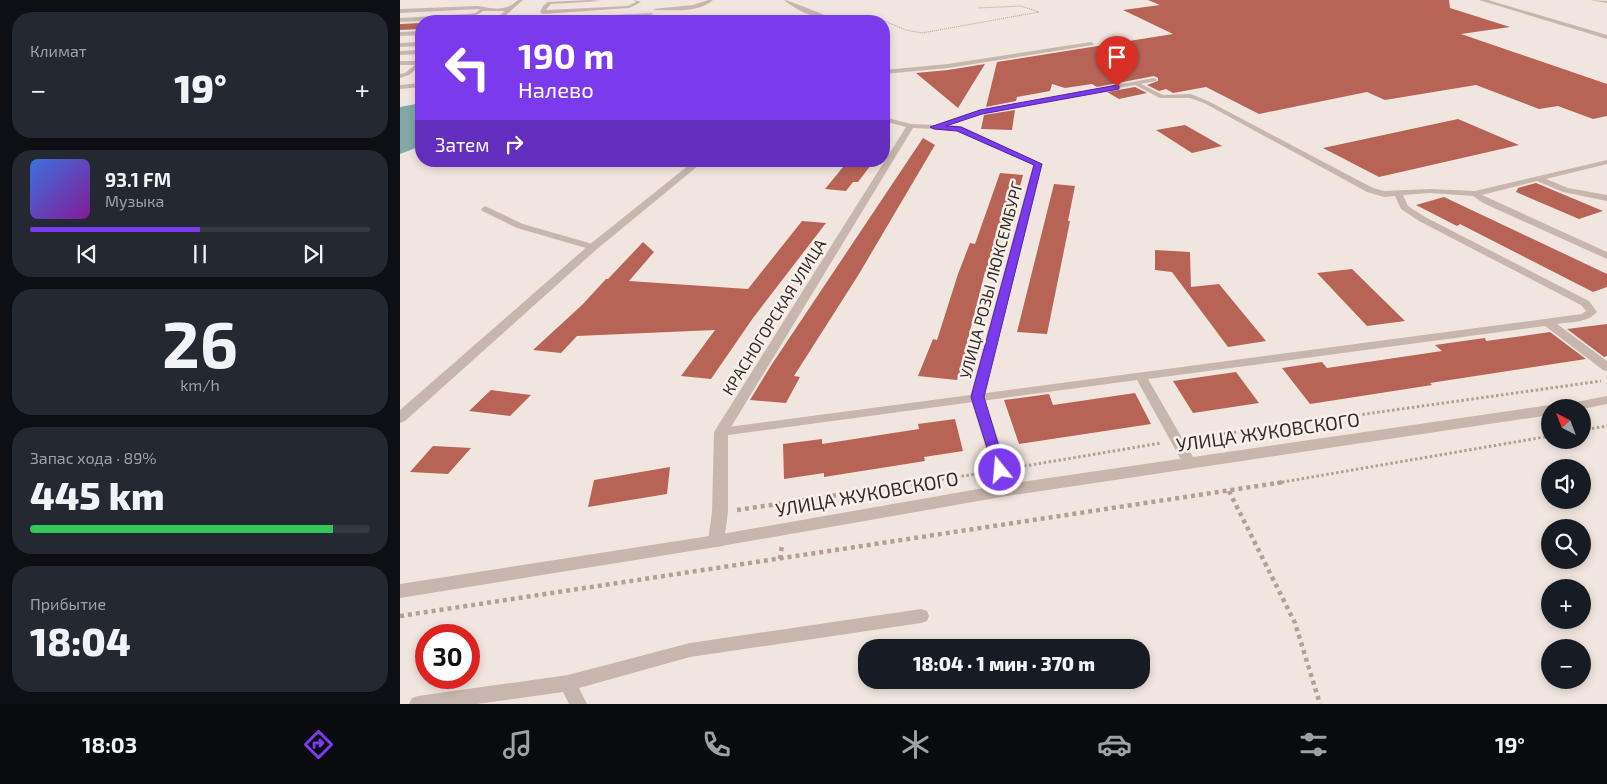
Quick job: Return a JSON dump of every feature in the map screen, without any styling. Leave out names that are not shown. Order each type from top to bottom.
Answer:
[{"type":"street","points":[[787,0],[799,8],[818,15]]},
{"type":"street","points":[[1482,0],[1607,36]]},
{"type":"street","points":[[890,72],[923,69],[1091,44]]},
{"type":"street","points":[[890,121],[911,126],[934,127],[980,112],[1154,80]]},
{"type":"street","name":"КРАСНОГОРСКАЯ УЛИЦА","points":[[890,160],[911,126]]},
{"type":"street","name":"УЛИЦА РОЗЫ ЛЮКСЕМБУРГ","points":[[934,127],[958,128],[1038,164],[978,397],[1007,490]]},
{"type":"street","points":[[400,418],[593,248],[693,167]]},
{"type":"street","name":"КРАСНОГОРСКАЯ УЛИЦА","points":[[721,432],[886,167]]},
{"type":"street","points":[[1591,403],[1607,400]]},
{"type":"street","name":"УЛИЦА ЖУКОВСКОГО","points":[[400,592],[716,541],[1007,490],[1541,411]]},
{"type":"street","points":[[716,541],[720,512],[721,432]]},
{"type":"lane","points":[[503,15],[521,0]]},
{"type":"lane","points":[[607,0],[550,3],[545,7],[544,12],[630,7],[637,1],[646,2]]},
{"type":"lane","points":[[655,9],[698,6],[709,3],[711,0]]},
{"type":"lane","points":[[1592,0],[1606,3]]},
{"type":"lane","points":[[633,15],[651,14],[659,1]]},
{"type":"lane","points":[[400,11],[477,7],[484,8],[483,10]]},
{"type":"lane","points":[[473,15],[483,10],[510,9]]},
{"type":"lane","points":[[400,20],[415,19]]},
{"type":"lane","points":[[400,26],[415,25]]},
{"type":"lane","points":[[400,34],[415,33]]},
{"type":"lane","points":[[400,45],[415,44]]},
{"type":"lane","points":[[400,53],[415,52]]},
{"type":"lane","points":[[400,63],[415,64]]},
{"type":"lane","points":[[400,76],[407,74],[415,67]]},
{"type":"lane","points":[[1137,84],[1162,96],[1191,96],[1206,102],[1370,190],[1384,194],[1430,191],[1476,194],[1607,162]]},
{"type":"lane","points":[[400,87],[415,86]]},
{"type":"lane","points":[[1536,178],[1566,190],[1607,198]]},
{"type":"lane","points":[[721,432],[1585,317],[1592,312],[1585,303],[1422,219],[1404,207],[1398,194]]},
{"type":"lane","points":[[1476,194],[1486,202],[1607,256]]},
{"type":"lane","points":[[485,210],[520,226],[593,248]]},
{"type":"lane","points":[[1548,322],[1607,367]]},
{"type":"lane","points":[[1140,376],[1190,464]]},
{"type":"lane","points":[[418,704],[568,683],[690,650],[921,616]]},
{"type":"lane","points":[[568,683],[578,704]]},
{"type":"path","points":[[890,23],[906,30],[922,32],[1039,12],[1021,6],[978,8]]},
{"type":"path","points":[[1591,429],[1607,426]]},
{"type":"path","points":[[400,616],[1229,491],[1541,438]]},
{"type":"path","points":[[1229,491],[1294,623],[1320,704]]},
{"type":"water","points":[[415,104],[415,148],[400,154],[400,107]]},
{"type":"building","points":[[1148,0],[1449,0],[1450,8],[1510,27],[1461,34],[1607,84],[1607,116],[1593,119],[1558,106],[1539,109],[1476,85],[1385,100],[1367,92],[1259,114],[1206,87],[1173,93],[1166,89],[1159,91],[1147,85],[1158,81],[1158,78],[1154,76],[1097,87],[1092,84],[1065,88],[1052,84],[1050,91],[1017,97],[1016,101],[986,107],[997,62],[1173,34],[1123,10],[1160,5]]},
{"type":"building","points":[[415,23],[415,29],[400,30],[400,24]]},
{"type":"building","points":[[985,64],[958,108],[916,73],[948,70]]},
{"type":"building","points":[[1135,87],[1147,93],[1119,99],[1107,92]]},
{"type":"building","points":[[1015,110],[1012,130],[981,129],[984,115]]},
{"type":"building","points":[[1458,119],[1519,145],[1379,177],[1323,148]]},
{"type":"building","points":[[1185,125],[1222,146],[1192,153],[1156,130]]},
{"type":"building","points":[[923,138],[935,145],[859,274],[794,376],[800,377],[786,403],[750,400],[772,364]]},
{"type":"building","points":[[843,167],[869,167],[858,182],[853,182],[846,191],[825,189]]},
{"type":"building","points":[[1000,173],[1023,175],[1009,227],[1005,226],[990,273],[985,272],[967,343],[970,343],[957,380],[918,376],[933,339],[937,340],[958,274],[970,243],[975,244]]},
{"type":"building","points":[[1536,183],[1603,211],[1579,219],[1516,192],[1518,188]]},
{"type":"building","points":[[1054,184],[1075,186],[1068,221],[1070,221],[1047,334],[1017,332]]},
{"type":"building","points":[[1444,197],[1607,274],[1607,287],[1593,292],[1460,224],[1457,226],[1416,205]]},
{"type":"building","points":[[802,221],[826,223],[753,318],[711,379],[681,376],[715,330],[577,336],[561,353],[533,350],[582,305],[643,242],[654,252],[629,281],[748,289]]},
{"type":"building","points":[[1155,250],[1190,252],[1191,287],[1219,284],[1266,341],[1228,347],[1172,272],[1155,270]]},
{"type":"building","points":[[1352,269],[1405,321],[1367,326],[1317,273]]},
{"type":"building","points":[[1607,324],[1607,356],[1604,357],[1567,329]]},
{"type":"building","points":[[1550,332],[1586,359],[1310,404],[1282,368],[1322,362],[1327,368],[1442,351],[1435,345],[1485,338],[1486,341]]},
{"type":"building","points":[[1236,372],[1259,403],[1193,413],[1173,381]]},
{"type":"building","points":[[491,390],[531,395],[510,416],[469,411]]},
{"type":"building","points":[[1135,393],[1151,424],[1019,444],[1004,400],[1049,394],[1053,405]]},
{"type":"building","points":[[955,419],[963,451],[924,457],[925,461],[824,477],[824,473],[784,479],[783,444],[822,439],[822,444],[919,429],[918,424]]},
{"type":"building","points":[[433,446],[471,448],[448,474],[410,472]]},
{"type":"building","points":[[670,467],[667,494],[588,507],[594,480]]},
{"type":"route","points":[[1000,470],[978,397],[1038,164],[958,128],[934,127],[980,112],[1117,87]]}]
